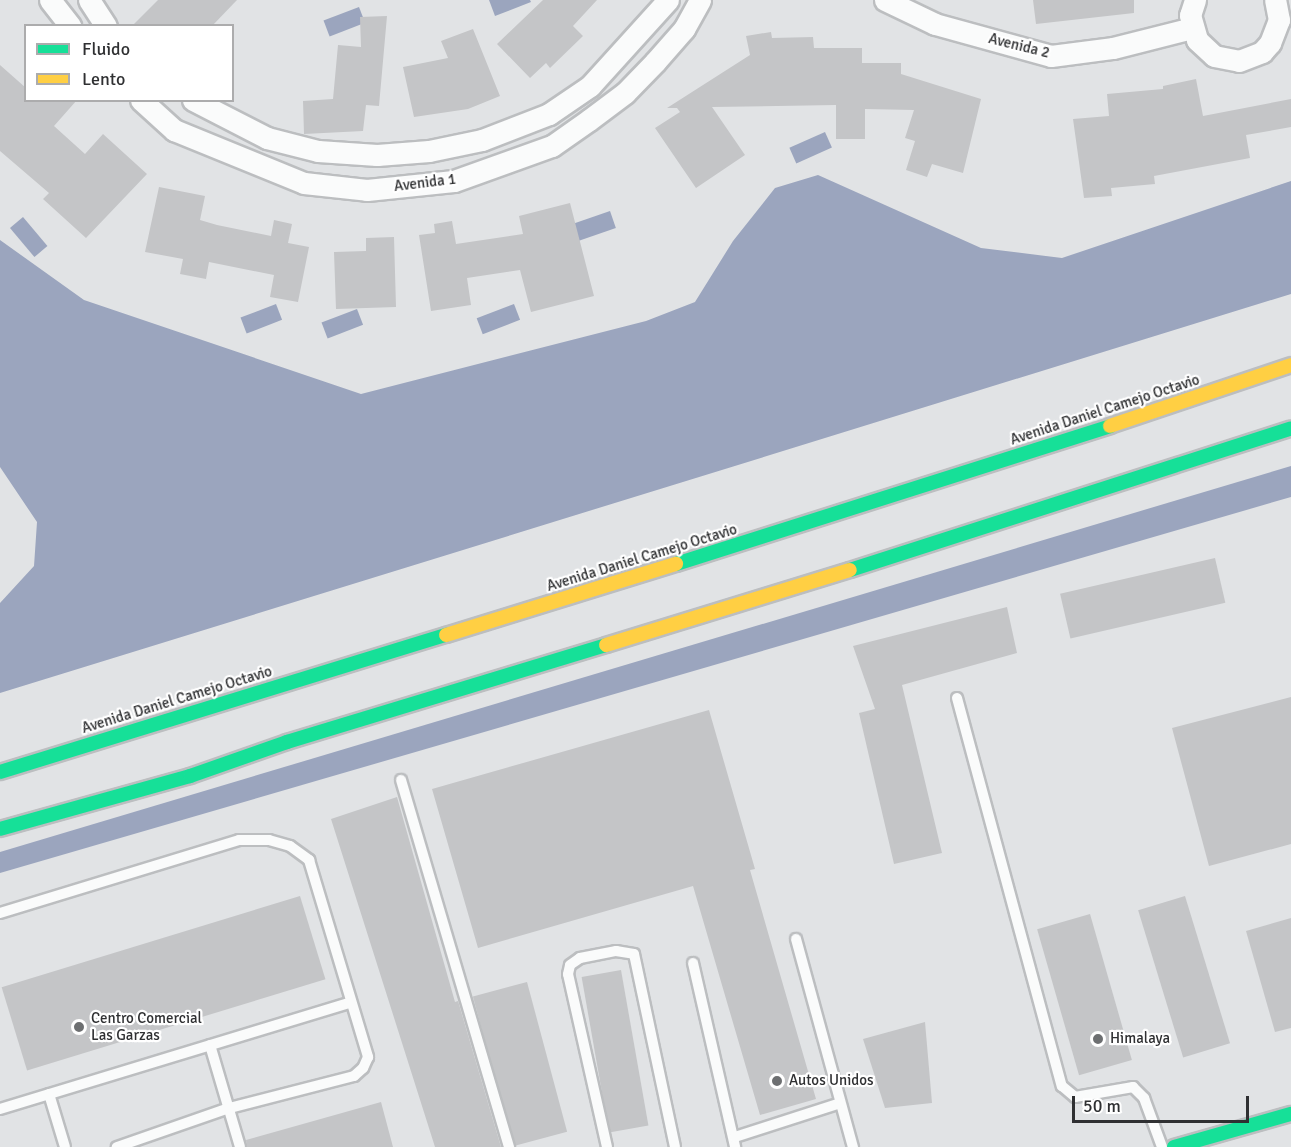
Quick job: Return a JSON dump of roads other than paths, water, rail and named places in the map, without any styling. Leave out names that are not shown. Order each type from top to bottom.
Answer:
[{"type":"main road","name":"Avenida Daniel Camejo Octavio","points":[[0,772],[946,481],[1291,366]]},
{"type":"main road","points":[[0,829],[190,776],[287,742],[818,580],[1291,428]]},
{"type":"main road","points":[[1174,1147],[1291,1114]]},
{"type":"street","points":[[50,0],[68,24]]},
{"type":"street","points":[[89,0],[105,24]]},
{"type":"street","name":"Avenida 1","points":[[197,102],[267,138],[318,151],[377,155],[429,151],[482,140],[549,114],[590,86],[668,0]]},
{"type":"street","name":"Avenida 1","points":[[143,102],[174,130],[304,183],[367,190],[454,181],[552,146],[589,120],[625,93],[655,62],[684,29],[700,0]]},
{"type":"street","name":"Avenida 2","points":[[885,0],[936,24],[1051,56],[1113,48],[1192,28]]},
{"type":"street","points":[[1194,0],[1192,28],[1197,39],[1214,56],[1226,61],[1251,58],[1262,52],[1276,32],[1279,20],[1275,0]]},
{"type":"lane","points":[[957,698],[1062,1086],[1075,1097],[1132,1087],[1144,1098],[1162,1147]]},
{"type":"lane","points":[[401,780],[509,1147]]},
{"type":"lane","points":[[0,913],[239,840],[269,840],[290,846],[309,860],[349,1003],[368,1057],[363,1068],[354,1076],[229,1108],[117,1147]]},
{"type":"lane","points":[[796,939],[853,1147]]},
{"type":"lane","points":[[607,1147],[568,974],[570,965],[580,958],[624,951],[634,954],[675,1147]]},
{"type":"lane","points":[[693,963],[735,1142],[840,1103]]},
{"type":"lane","points":[[0,1108],[349,1003]]},
{"type":"lane","points":[[210,1045],[240,1147]]},
{"type":"lane","points":[[49,1094],[64,1147]]},
{"type":"water","points":[[489,0],[530,0],[531,2],[495,16]]},
{"type":"water","points":[[359,7],[365,23],[330,36],[324,21]]},
{"type":"water","points":[[825,132],[832,148],[796,163],[789,148]]},
{"type":"water","points":[[818,175],[981,248],[1062,258],[1291,181],[1291,294],[0,693],[0,603],[34,566],[37,522],[0,467],[0,240],[84,300],[361,394],[646,321],[695,302],[733,241],[775,188]]},
{"type":"water","points":[[610,211],[616,228],[579,241],[573,224]]},
{"type":"water","points":[[23,217],[47,246],[34,257],[10,228]]},
{"type":"water","points":[[276,304],[282,320],[247,333],[241,318]]},
{"type":"water","points":[[514,304],[520,320],[483,334],[477,318]]},
{"type":"water","points":[[357,309],[363,325],[328,338],[322,323]]},
{"type":"water","points":[[1291,466],[1291,497],[0,873],[0,852]]},
{"type":"place","name":"Centro Comercial Las Garzas","points":[[79,1027]]},
{"type":"place","name":"Himalaya","points":[[1098,1039]]},
{"type":"place","name":"Autos Unidos","points":[[777,1081]]}]
